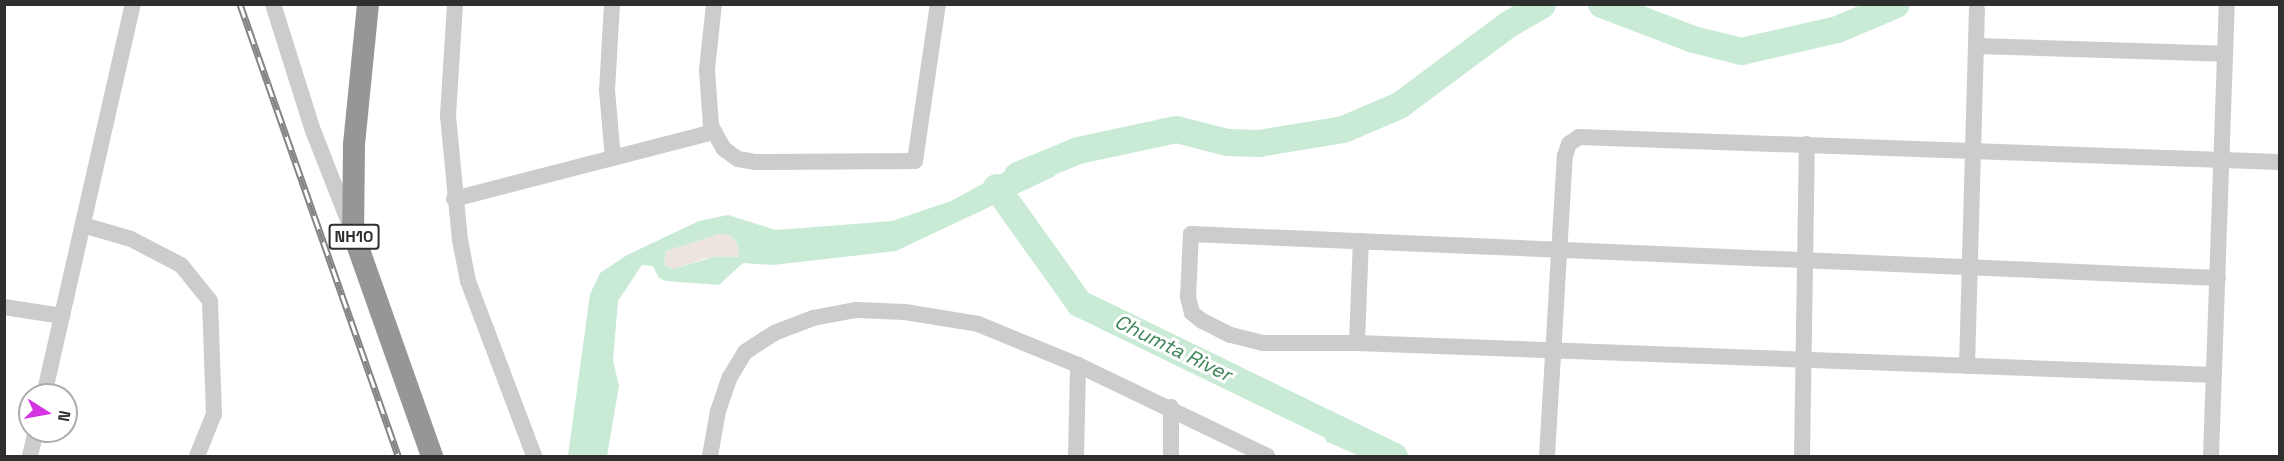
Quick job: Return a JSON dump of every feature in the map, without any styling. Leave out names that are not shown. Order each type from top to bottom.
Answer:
[{"type":"highway","name":"NH10","points":[[368,4],[354,144],[353,233],[432,456]]},
{"type":"street","points":[[47,383],[134,4]]},
{"type":"street","points":[[273,4],[312,128],[353,233]]},
{"type":"street","points":[[455,4],[448,116],[454,199],[468,281],[534,456]]},
{"type":"street","points":[[612,4],[606,90],[613,158]]},
{"type":"street","points":[[714,4],[707,70],[713,132],[724,149],[746,161],[915,161],[938,4]]},
{"type":"street","points":[[2211,456],[2227,4]]},
{"type":"street","points":[[1967,366],[1977,9]]},
{"type":"street","points":[[1976,46],[2225,54]]},
{"type":"street","points":[[454,199],[713,132]]},
{"type":"street","points":[[1547,456],[1565,156],[1569,144],[1579,137],[2280,162]]},
{"type":"street","points":[[1802,456],[1807,144]]},
{"type":"street","points":[[83,225],[131,239],[181,265],[210,301],[214,414],[196,456]]},
{"type":"street","points":[[2214,375],[1357,343],[1263,343],[1215,329],[1189,306],[1189,265],[1191,234],[2218,278]]},
{"type":"street","points":[[1357,343],[1361,241]]},
{"type":"street","points":[[4,308],[62,316]]},
{"type":"street","points":[[710,456],[718,411],[730,377],[745,352],[774,333],[813,318],[856,310],[950,318],[978,324],[1078,365],[1171,407],[1267,456]]},
{"type":"street","points":[[1076,456],[1078,365]]},
{"type":"street","points":[[1171,407],[1171,456]]},
{"type":"shaded area","points":[[1050,152],[1055,176],[896,251],[773,265],[743,263],[719,285],[666,281],[659,278],[653,266],[642,265],[618,301],[613,360],[619,386],[607,456],[568,456],[590,294],[600,273],[627,255],[699,221],[728,215],[776,230],[892,221],[951,201],[1017,165]],"holes":[[[720,234],[728,234],[737,242],[739,257],[713,257],[673,269],[664,265],[666,251]]]},
{"type":"shaded area","points":[[720,234],[728,234],[737,242],[739,257],[707,258],[673,269],[664,265],[666,251]]},
{"type":"waterway","points":[[1017,175],[1078,150],[1176,129],[1227,142],[1258,143],[1343,129],[1399,105],[1508,24],[1542,4]]},
{"type":"waterway","points":[[1601,4],[1693,39],[1741,51],[1837,29],[1896,4]]},
{"type":"waterway","name":"Chumta River","points":[[996,187],[1079,303],[1394,456]]},
{"type":"waterway","points":[[1317,417],[1328,439],[1366,456]]},
{"type":"railway","points":[[240,4],[398,456]]}]
